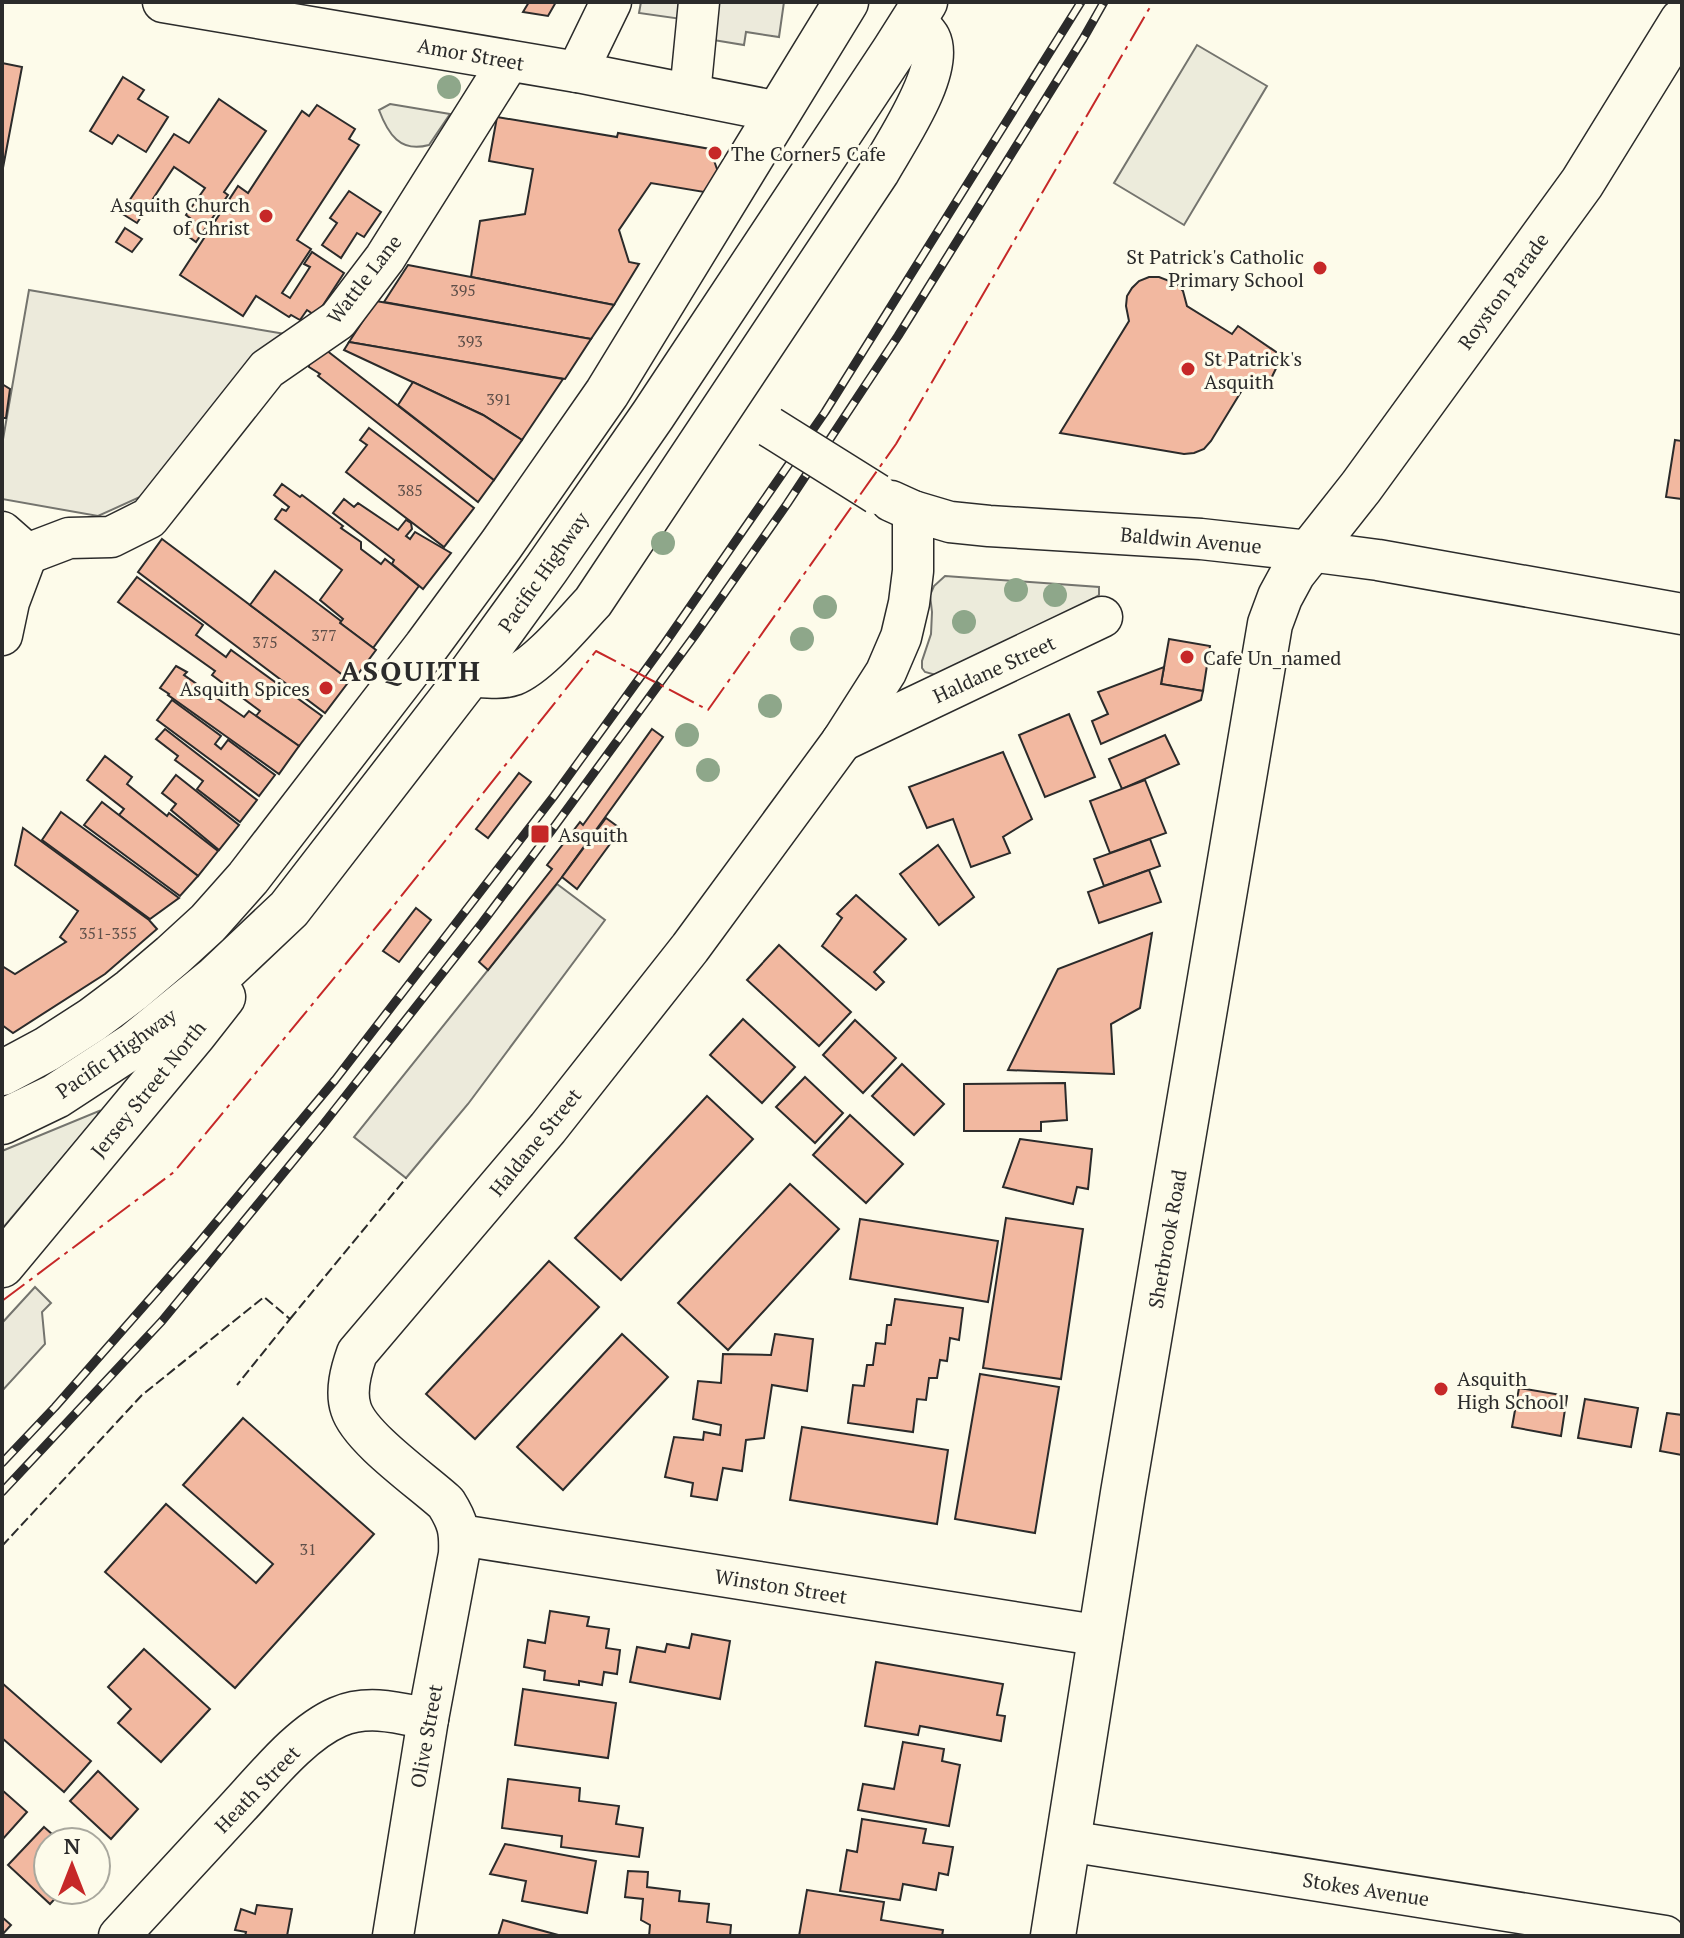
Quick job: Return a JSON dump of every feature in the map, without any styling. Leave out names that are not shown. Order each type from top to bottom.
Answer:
[{"type":"main road","points":[[845,5],[919,11]]},
{"type":"main road","name":"Pacific Highway","points":[[2,1073],[92,1020],[172,956],[208,923],[248,878],[426,647],[607,393],[845,5]]},
{"type":"main road","name":"Pacific Highway","points":[[2,1122],[56,1096],[134,1045],[216,978],[289,909],[469,676],[547,568],[653,415],[919,11]]},
{"type":"main road","name":"Royston Parade","points":[[1309,551],[1361,487],[1582,183],[1682,21]]},
{"type":"main road","points":[[779,112],[843,127]]},
{"type":"main road","name":"Sherbrook Road","points":[[1053,1936],[1123,1493],[1267,638],[1280,597],[1309,551]]},
{"type":"main road","points":[[426,647],[469,676]]},
{"type":"main road","name":"Jersey Street North","points":[[2,1265],[194,1034],[289,909]]},
{"type":"street","name":"Amor Street","points":[[163,2],[225,7],[779,112]]},
{"type":"street","points":[[577,72],[611,2]]},
{"type":"street","points":[[690,94],[699,2]]},
{"type":"street","points":[[469,676],[503,678],[515,675],[549,648],[593,602],[879,172],[915,109],[932,71],[934,55],[919,11]]},
{"type":"street","name":"Wattle Lane","points":[[14,543],[111,537],[149,518],[267,369],[338,320],[385,258],[509,61]]},
{"type":"street","name":"Baldwin Avenue","points":[[728,399],[857,484],[913,511],[950,522],[1201,539],[1309,551],[1378,560],[1682,614]]},
{"type":"street","name":"Haldane Street","points":[[460,1535],[456,1518],[446,1503],[360,1427],[350,1408],[349,1388],[357,1353],[548,1128],[690,948],[842,741],[886,672],[901,637],[913,571],[913,511]]},
{"type":"street","points":[[2,635],[9,602],[14,543]]},
{"type":"street","name":"Haldane Street","points":[[842,741],[1102,617]]},
{"type":"street","name":"Winston Street","points":[[460,1535],[1102,1636]]},
{"type":"street","name":"Olive Street","points":[[393,1936],[460,1535]]},
{"type":"street","name":"Heath Street","points":[[119,1936],[278,1764],[317,1729],[339,1716],[361,1710],[384,1710],[428,1719]]},
{"type":"street","name":"Stokes Avenue","points":[[1068,1841],[1665,1936]]},
{"type":"shaded area","points":[[641,2],[784,2],[779,37],[746,32],[744,45],[695,37],[696,21],[639,13]]},
{"type":"shaded area","points":[[1197,45],[1267,86],[1184,225],[1114,183]]},
{"type":"shaded area","points":[[390,104],[450,114],[429,145],[410,146],[396,140],[383,119],[379,110]]},
{"type":"shaded area","points":[[29,290],[285,334],[140,497],[98,516],[2,499],[2,445]]},
{"type":"shaded area","points":[[945,576],[1099,587],[1099,595],[1088,606],[936,675],[925,672],[922,661],[931,634],[930,595],[934,586]]},
{"type":"shaded area","points":[[557,884],[605,920],[468,1104],[406,1178],[354,1137]]},
{"type":"shaded area","points":[[99,1111],[97,1117],[2,1229],[2,1151]]},
{"type":"shaded area","points":[[35,1287],[51,1303],[42,1312],[45,1344],[2,1391],[2,1323]]},
{"type":"building","points":[[529,2],[556,2],[548,16],[523,12]]},
{"type":"building","points":[[2,63],[22,67],[2,173]]},
{"type":"building","points":[[123,77],[144,90],[138,99],[168,117],[146,152],[118,135],[112,144],[90,131]]},
{"type":"building","points":[[219,99],[266,131],[224,192],[228,195],[196,242],[185,234],[194,221],[186,215],[205,188],[174,167],[137,223],[121,213],[174,134],[189,143]]},
{"type":"building","name":"Asquith Church of Christ","points":[[317,105],[355,129],[349,139],[359,145],[297,240],[311,249],[282,293],[290,298],[310,267],[304,264],[312,252],[344,273],[316,316],[307,310],[300,320],[291,315],[289,317],[256,296],[243,316],[180,275],[238,186],[248,193],[302,111],[309,116]]},
{"type":"building","points":[[497,117],[710,149],[718,172],[704,192],[651,183],[619,230],[629,262],[639,264],[614,305],[471,277],[480,221],[525,214],[533,169],[489,161]]},
{"type":"building","points":[[349,191],[381,212],[364,237],[357,233],[341,258],[322,245],[337,223],[330,218]]},
{"type":"building","points":[[125,228],[142,239],[132,252],[116,242]]},
{"type":"building","points":[[408,265],[614,305],[591,339],[384,302]]},
{"type":"building","name":"St Patrick's Asquith","points":[[1159,277],[1177,284],[1183,291],[1187,306],[1232,334],[1238,326],[1282,356],[1269,383],[1247,382],[1211,441],[1204,449],[1194,453],[1184,454],[1060,433],[1129,321],[1127,296],[1139,281]]},
{"type":"building","points":[[376,301],[591,339],[565,379],[349,342]]},
{"type":"building","points":[[349,342],[563,379],[522,440],[483,415],[344,350]]},
{"type":"building","points":[[326,350],[494,480],[478,502],[309,367],[309,360]]},
{"type":"building","points":[[413,382],[483,415],[522,440],[494,480],[398,405]]},
{"type":"building","points":[[2,384],[10,389],[6,418],[2,418]]},
{"type":"building","points":[[369,428],[474,508],[444,547],[346,472],[367,445],[360,440]]},
{"type":"building","points":[[1675,440],[1682,441],[1682,499],[1666,497]]},
{"type":"building","points":[[282,484],[343,526],[341,528],[361,542],[361,549],[381,564],[385,559],[419,586],[373,648],[340,623],[343,619],[320,600],[342,570],[275,519],[282,509],[286,511],[289,507],[274,495]]},
{"type":"building","points":[[344,499],[354,507],[358,503],[398,530],[406,520],[411,523],[412,529],[406,536],[410,539],[415,532],[451,553],[423,589],[392,564],[394,560],[333,513]]},
{"type":"building","points":[[162,539],[350,680],[325,713],[138,572]]},
{"type":"building","points":[[275,571],[376,650],[352,682],[250,605]]},
{"type":"building","points":[[137,577],[203,625],[196,635],[226,657],[231,650],[322,716],[299,746],[256,716],[260,711],[212,675],[215,671],[118,602]]},
{"type":"building","name":"Cafe Un_named","points":[[1169,639],[1210,646],[1203,691],[1161,684]]},
{"type":"building","points":[[176,666],[244,717],[249,711],[299,746],[279,774],[160,688]]},
{"type":"building","points":[[1164,667],[1161,684],[1203,691],[1201,700],[1101,744],[1092,721],[1108,714],[1098,692]]},
{"type":"building","points":[[172,700],[221,736],[215,744],[221,749],[228,740],[275,775],[259,796],[157,720]]},
{"type":"building","points":[[1069,714],[1095,777],[1045,797],[1019,735]]},
{"type":"building","points":[[165,729],[257,800],[240,822],[197,789],[203,781],[175,760],[178,756],[156,739]]},
{"type":"building","points":[[652,729],[663,737],[562,877],[488,970],[479,962],[552,869],[547,865],[580,822],[583,825]]},
{"type":"building","points":[[1165,735],[1179,764],[1122,789],[1109,759]]},
{"type":"building","points":[[1003,752],[1032,819],[1003,837],[1010,853],[971,867],[953,819],[927,828],[909,787]]},
{"type":"building","points":[[105,756],[132,777],[127,784],[218,851],[198,876],[119,815],[124,809],[87,780]]},
{"type":"building","points":[[519,773],[531,782],[488,838],[476,829]]},
{"type":"building","points":[[176,775],[239,825],[219,850],[171,810],[176,804],[162,793]]},
{"type":"building","points":[[1145,780],[1166,833],[1110,853],[1090,801]]},
{"type":"building","points":[[102,802],[198,876],[180,896],[84,825]]},
{"type":"building","points":[[61,812],[179,898],[150,919],[42,840]]},
{"type":"building","points":[[606,818],[621,829],[577,889],[562,877]]},
{"type":"building","points":[[23,828],[157,929],[105,974],[13,1033],[2,1025],[2,966],[15,974],[66,942],[60,937],[78,911],[15,865]]},
{"type":"building","points":[[1150,839],[1160,866],[1104,886],[1094,859]]},
{"type":"building","points":[[938,845],[974,897],[939,925],[900,874]]},
{"type":"building","points":[[1149,870],[1161,902],[1099,923],[1088,892]]},
{"type":"building","points":[[856,895],[906,939],[874,972],[884,982],[876,990],[822,946],[842,918],[837,914]]},
{"type":"building","points":[[416,908],[431,920],[399,962],[383,951]]},
{"type":"building","points":[[1152,933],[1140,1008],[1111,1024],[1114,1074],[1008,1070],[1058,969]]},
{"type":"building","points":[[779,945],[851,1012],[819,1046],[747,980]]},
{"type":"building","points":[[743,1019],[795,1067],[762,1103],[710,1055]]},
{"type":"building","points":[[855,1020],[896,1058],[863,1093],[823,1055]]},
{"type":"building","points":[[902,1064],[944,1104],[914,1135],[872,1096]]},
{"type":"building","points":[[805,1077],[843,1113],[815,1143],[776,1107]]},
{"type":"building","points":[[1065,1083],[1067,1120],[1041,1122],[1041,1131],[964,1131],[964,1084]]},
{"type":"building","points":[[707,1096],[753,1139],[621,1280],[575,1238]]},
{"type":"building","points":[[850,1115],[903,1164],[866,1203],[813,1155]]},
{"type":"building","points":[[1020,1139],[1092,1149],[1088,1189],[1077,1187],[1073,1204],[1003,1187]]},
{"type":"building","points":[[790,1184],[839,1229],[728,1350],[678,1303]]},
{"type":"building","points":[[1006,1218],[1083,1229],[1061,1379],[983,1368]]},
{"type":"building","points":[[860,1219],[998,1241],[988,1302],[850,1279]]},
{"type":"building","points":[[549,1261],[599,1307],[475,1439],[426,1394]]},
{"type":"building","points":[[895,1299],[963,1308],[959,1340],[950,1338],[947,1361],[940,1360],[937,1378],[929,1378],[926,1400],[917,1399],[913,1432],[848,1423],[853,1385],[864,1386],[867,1365],[873,1365],[876,1343],[885,1344]]},
{"type":"building","points":[[622,1334],[668,1377],[563,1490],[517,1447]]},
{"type":"building","points":[[775,1334],[813,1339],[807,1391],[772,1385],[764,1438],[746,1440],[742,1471],[723,1468],[717,1500],[691,1496],[693,1483],[665,1477],[674,1437],[703,1440],[704,1432],[720,1435],[721,1425],[693,1419],[698,1381],[721,1383],[723,1354],[771,1355]]},
{"type":"building","points":[[980,1374],[1059,1387],[1035,1533],[955,1519]]},
{"type":"building","points":[[1519,1388],[1567,1396],[1561,1436],[1512,1427]]},
{"type":"building","points":[[1585,1399],[1638,1408],[1631,1447],[1578,1438]]},
{"type":"building","points":[[1667,1413],[1682,1415],[1682,1455],[1660,1451]]},
{"type":"building","points":[[243,1418],[374,1534],[235,1688],[105,1572],[166,1504],[256,1583],[273,1564],[183,1485]]},
{"type":"building","points":[[802,1427],[948,1450],[937,1524],[790,1500]]},
{"type":"building","points":[[550,1611],[589,1617],[587,1626],[609,1629],[606,1648],[620,1650],[617,1674],[604,1672],[602,1685],[579,1681],[579,1685],[544,1680],[545,1671],[524,1667],[528,1640],[545,1643]]},
{"type":"building","points":[[692,1634],[730,1641],[720,1699],[630,1682],[637,1647],[665,1652],[667,1644],[689,1648]]},
{"type":"building","points":[[144,1649],[210,1709],[161,1762],[118,1723],[131,1709],[108,1687]]},
{"type":"building","points":[[876,1662],[1003,1684],[997,1715],[1005,1716],[1001,1741],[920,1726],[918,1735],[865,1726]]},
{"type":"building","points":[[2,1683],[91,1761],[64,1792],[2,1738]]},
{"type":"building","points":[[523,1689],[616,1703],[608,1758],[515,1745]]},
{"type":"building","points":[[903,1742],[944,1749],[942,1761],[960,1765],[949,1826],[858,1810],[863,1784],[894,1789]]},
{"type":"building","points":[[98,1771],[138,1809],[112,1838],[112,1826],[97,1826],[70,1801]]},
{"type":"building","points":[[508,1779],[580,1788],[579,1801],[619,1806],[616,1824],[643,1828],[639,1857],[561,1847],[562,1836],[502,1828]]},
{"type":"building","points":[[2,1790],[27,1812],[2,1840]]},
{"type":"building","points":[[862,1819],[926,1829],[923,1843],[953,1847],[948,1875],[939,1873],[936,1890],[903,1884],[900,1900],[840,1891],[847,1850],[857,1852]]},
{"type":"building","points":[[32,1840],[32,1887],[8,1865]]},
{"type":"building","points":[[505,1844],[596,1861],[587,1913],[522,1901],[526,1881],[490,1874]]},
{"type":"building","points":[[628,1871],[648,1872],[647,1887],[680,1891],[679,1901],[709,1904],[707,1922],[731,1925],[730,1936],[649,1936],[650,1925],[641,1920],[643,1899],[625,1897]]},
{"type":"building","points":[[807,1890],[884,1902],[881,1920],[943,1930],[942,1936],[799,1936]]},
{"type":"building","points":[[257,1905],[292,1909],[287,1936],[245,1936],[246,1932],[235,1930],[241,1909],[255,1914]]},
{"type":"building","points":[[2,1917],[11,1925],[2,1935]]},
{"type":"building","points":[[503,1920],[562,1936],[498,1936]]},
{"type":"railway","points":[[2,1463],[193,1250],[335,1080],[554,796],[665,643],[825,412],[1081,2]]},
{"type":"railway","points":[[2,1492],[162,1321],[322,1126],[546,838],[787,504],[898,336],[1104,2]]},
{"type":"fence","points":[[290,1319],[406,1178]]},
{"type":"fence","points":[[2,1546],[142,1395],[264,1297],[290,1319],[237,1385]]},
{"type":"power","points":[[2,1301],[174,1172],[391,909],[596,651],[708,710],[896,444],[1153,2]]},
{"type":"place","name":"The Corner5 Cafe","points":[[715,153]]},
{"type":"place","name":"Asquith Church of Christ","points":[[266,216]]},
{"type":"place","name":"St Patrick's Catholic Primary School","points":[[1320,268]]},
{"type":"place","name":"St Patrick's Asquith","points":[[1188,369]]},
{"type":"place","name":"Cafe Un_named","points":[[1187,657]]},
{"type":"place","name":"Asquith Spices","points":[[326,688]]},
{"type":"place","name":"Asquith","points":[[540,834]]},
{"type":"place","name":"Asquith High School","points":[[1441,1389]]},
{"type":"district","name":"ASQUITH","points":[[411,670]]}]
